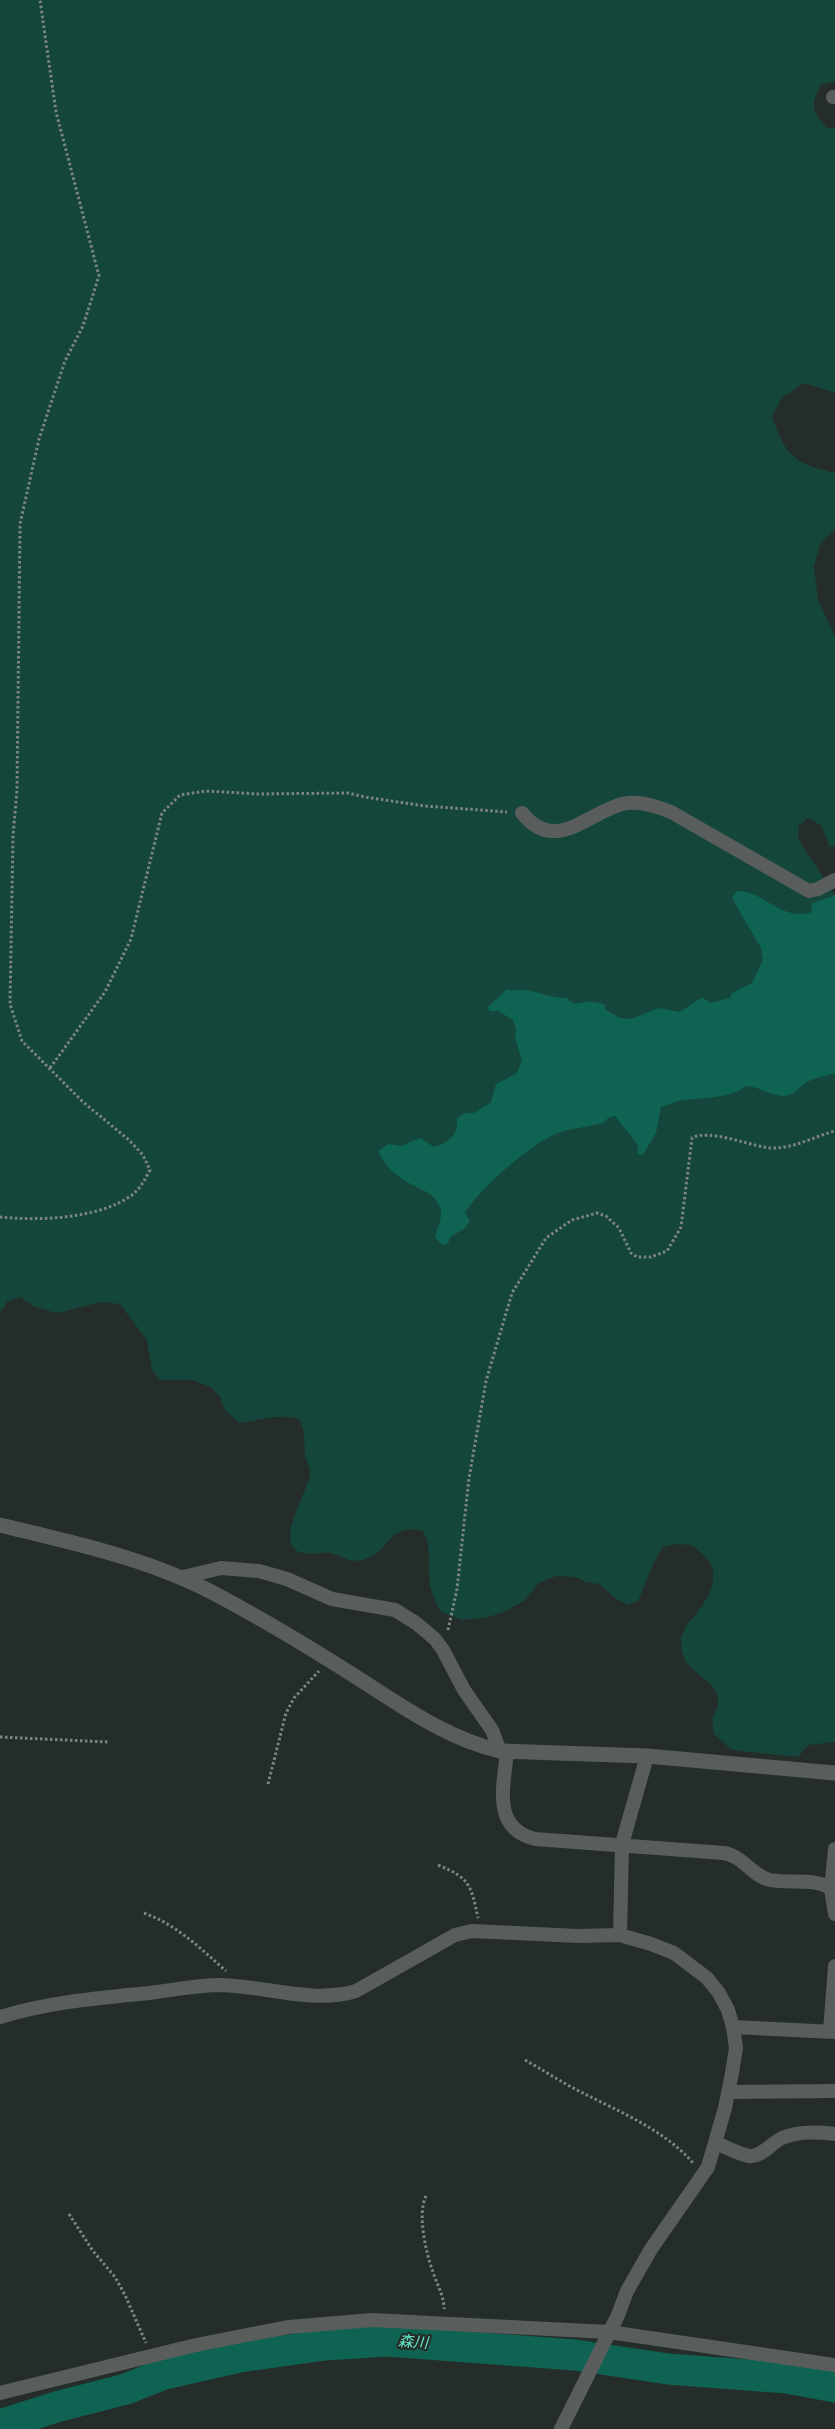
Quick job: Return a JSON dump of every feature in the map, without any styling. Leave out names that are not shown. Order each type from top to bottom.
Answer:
[{"type":"street","points":[[522,813],[529,822],[549,832],[562,831],[624,804],[652,804],[671,812],[809,891],[818,889],[835,880]]},
{"type":"street","points":[[0,1525],[142,1562],[183,1577],[329,1660],[429,1723],[482,1747],[503,1751],[647,1756],[835,1773]]},
{"type":"street","points":[[183,1577],[221,1568],[259,1571],[287,1579],[332,1599],[395,1610],[416,1623],[435,1639],[443,1650],[464,1690],[492,1730],[503,1751],[504,1807],[510,1825],[516,1831],[535,1838],[731,1854],[761,1877],[770,1880],[818,1883],[831,1889]]},
{"type":"street","points":[[620,1935],[622,1844],[647,1756]]},
{"type":"street","points":[[835,1849],[831,1889],[835,1914]]},
{"type":"street","points":[[0,2017],[60,2002],[218,1985],[321,1996],[340,1995],[356,1990],[455,1935],[482,1932],[550,1936],[620,1935],[674,1953],[693,1966],[719,1993],[728,2010],[736,2048],[716,2143],[703,2177],[651,2249],[561,2429]]},
{"type":"street","points":[[733,2027],[832,2031],[835,1966]]},
{"type":"street","points":[[728,2092],[835,2091]]},
{"type":"street","points":[[716,2143],[749,2156],[755,2156],[781,2138],[794,2134],[813,2131],[835,2134]]},
{"type":"street","points":[[0,2393],[196,2345],[289,2327],[372,2320],[442,2322],[606,2337],[835,2364]]},
{"type":"path","points":[[0,1217],[52,1218],[96,1211],[132,1195],[143,1184],[150,1170],[143,1155],[129,1140],[83,1102],[22,1041],[10,1004],[13,836],[17,780],[20,524],[38,439],[65,361],[83,326],[99,276],[56,112],[40,0]]},
{"type":"path","points":[[50,1068],[105,992],[131,939],[162,813],[180,795],[206,790],[258,794],[348,792],[365,798],[425,806],[522,813]]},
{"type":"path","points":[[443,1650],[457,1589],[469,1478],[486,1381],[512,1293],[546,1238],[572,1220],[597,1213],[606,1216],[619,1228],[631,1253],[637,1257],[651,1257],[667,1251],[681,1227],[692,1138],[697,1135],[724,1138],[765,1148],[781,1149],[835,1131]]},
{"type":"path","points":[[268,1784],[286,1713],[294,1698],[329,1660]]},
{"type":"path","points":[[0,1737],[108,1742]]},
{"type":"path","points":[[438,1865],[459,1874],[468,1883],[482,1932]]},
{"type":"path","points":[[144,1913],[165,1921],[183,1933],[235,1978],[239,1986]]},
{"type":"path","points":[[525,2060],[583,2094],[624,2112],[675,2145],[688,2157],[703,2177]]},
{"type":"path","points":[[426,2196],[421,2206],[424,2236],[433,2272],[444,2297],[442,2322]]},
{"type":"path","points":[[69,2214],[77,2229],[115,2277],[125,2294],[151,2356]]},
{"type":"shaded area","points":[[0,0],[835,0],[835,81],[821,85],[815,98],[814,108],[818,117],[827,128],[835,128],[835,393],[804,383],[782,398],[772,416],[782,441],[793,456],[810,466],[835,473],[835,529],[820,544],[814,567],[818,599],[835,637],[835,846],[830,847],[821,826],[809,818],[799,825],[798,839],[835,895],[835,1742],[808,1745],[798,1757],[732,1750],[714,1734],[712,1718],[717,1707],[716,1691],[690,1667],[682,1653],[681,1646],[682,1634],[707,1598],[713,1576],[713,1569],[710,1563],[692,1545],[677,1544],[663,1547],[656,1558],[638,1601],[628,1605],[615,1598],[599,1584],[586,1582],[576,1577],[556,1576],[539,1583],[524,1601],[502,1613],[484,1618],[461,1620],[440,1611],[436,1602],[430,1585],[429,1551],[423,1531],[411,1529],[402,1531],[391,1538],[375,1555],[359,1561],[352,1561],[326,1553],[303,1553],[293,1547],[290,1538],[292,1525],[310,1474],[305,1456],[304,1433],[299,1419],[276,1417],[239,1423],[225,1410],[220,1397],[211,1387],[192,1380],[160,1380],[152,1370],[147,1340],[120,1304],[102,1302],[57,1313],[35,1307],[20,1297],[8,1301],[0,1312]]},
{"type":"shaded area","points":[[737,891],[756,895],[783,910],[802,914],[812,912],[811,904],[835,895],[835,1073],[815,1078],[787,1096],[746,1086],[725,1095],[683,1100],[661,1107],[656,1133],[642,1156],[637,1153],[638,1145],[615,1116],[608,1118],[603,1123],[558,1133],[547,1138],[521,1156],[494,1180],[465,1213],[470,1221],[464,1229],[450,1237],[448,1244],[443,1245],[435,1238],[441,1216],[438,1202],[428,1193],[396,1174],[386,1164],[378,1151],[388,1144],[401,1146],[420,1138],[434,1147],[448,1141],[456,1129],[457,1118],[465,1113],[474,1113],[491,1102],[496,1084],[516,1074],[522,1061],[515,1038],[516,1029],[513,1020],[498,1011],[489,1011],[488,1007],[507,989],[528,990],[553,997],[567,998],[574,1003],[590,1002],[604,1004],[606,1010],[620,1018],[632,1019],[658,1008],[680,1012],[702,997],[710,1003],[730,998],[732,993],[752,983],[763,960],[761,948],[732,898]]},
{"type":"waterway","name":"森川","points":[[0,2425],[56,2407],[126,2389],[161,2375],[240,2357],[325,2345],[387,2341],[575,2355],[668,2369],[787,2378],[835,2387]]}]
